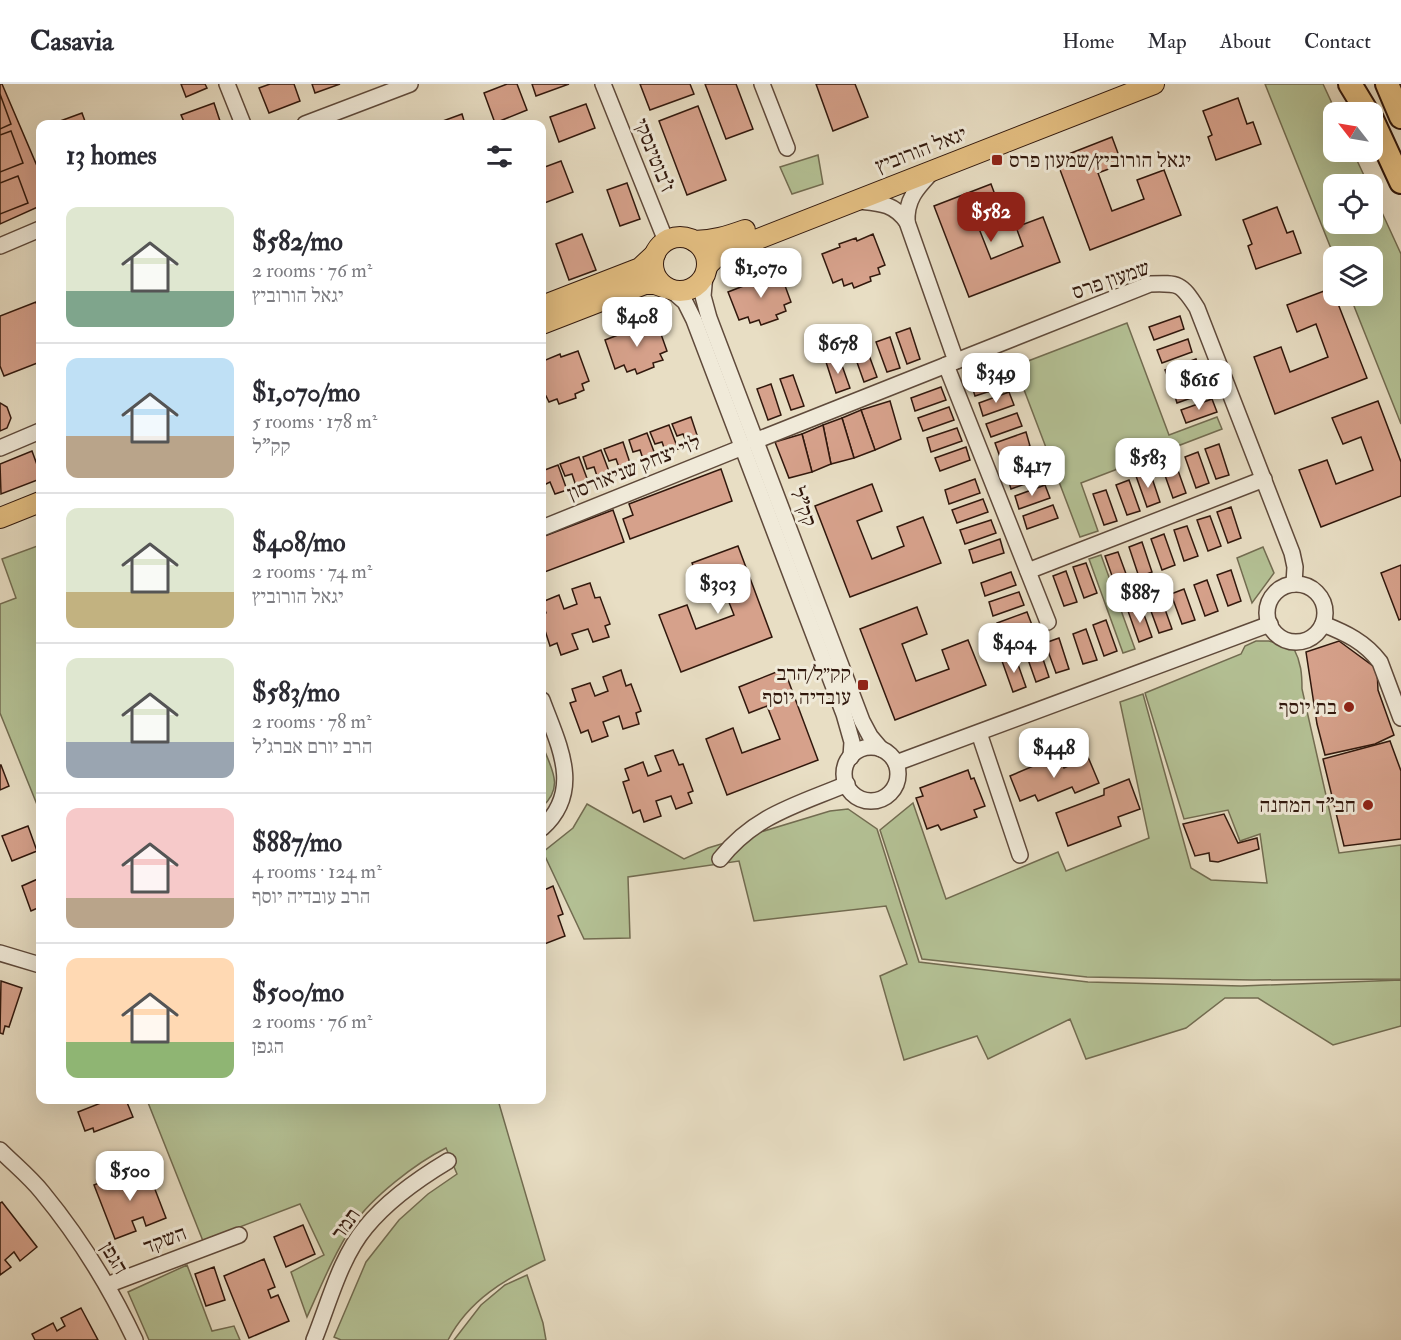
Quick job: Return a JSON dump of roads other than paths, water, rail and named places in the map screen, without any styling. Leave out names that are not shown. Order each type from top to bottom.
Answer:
[{"type":"highway","points":[[1350,84],[1361,102]]},
{"type":"highway","points":[[1356,84],[1364,102]]},
{"type":"highway","points":[[1387,84],[1401,117]]},
{"type":"highway","points":[[1383,143],[1401,182]]},
{"type":"main road","name":"יגאל הורוביץ","points":[[694,241],[722,238],[1126,84]]},
{"type":"main road","name":"יגאל הורוביץ","points":[[706,270],[716,257],[725,252],[1154,84]]},
{"type":"main road","points":[[546,304],[640,267],[660,247],[682,237],[694,241],[703,250],[706,270],[701,282],[691,289],[682,291],[655,284],[645,284],[546,322]]},
{"type":"main road","points":[[660,247],[653,267],[655,275],[668,289]]},
{"type":"main road","points":[[0,518],[36,504]]},
{"type":"main road","points":[[0,527],[36,513]]},
{"type":"street","points":[[227,84],[241,120]]},
{"type":"street","points":[[313,120],[370,91],[410,84]]},
{"type":"street","name":"ז'בוטינסקי","points":[[603,84],[660,247]]},
{"type":"street","points":[[762,84],[787,148]]},
{"type":"street","points":[[932,172],[911,196],[907,222],[951,363],[1048,622]]},
{"type":"street","points":[[856,201],[878,202],[889,206],[897,210],[907,222]]},
{"type":"street","points":[[0,246],[36,231]]},
{"type":"street","name":"קק\"ל","points":[[706,270],[704,297],[706,312],[749,444],[844,714],[852,742],[851,757]]},
{"type":"street","name":"שמעון פרס","points":[[749,444],[1150,284],[1175,283],[1187,292],[1197,308],[1292,553],[1295,567],[1294,584]]},
{"type":"street","name":"קק\"ל","points":[[668,289],[682,299],[692,314],[749,444],[862,721],[870,736],[881,749]]},
{"type":"street","points":[[0,448],[36,433]]},
{"type":"street","name":"לוי יצחק שניאורסון","points":[[546,526],[749,444]]},
{"type":"street","points":[[1028,571],[1264,479]]},
{"type":"street","points":[[1294,584],[1307,586],[1318,594],[1325,610],[1323,624],[1311,638],[1299,642],[1282,638],[1270,624],[1268,611],[1272,598],[1281,588],[1294,584]]},
{"type":"street","points":[[896,764],[1270,624]]},
{"type":"street","points":[[1323,624],[1353,637],[1380,662],[1401,718]]},
{"type":"street","points":[[546,711],[562,757],[566,778],[558,807],[546,823]]},
{"type":"street","points":[[979,733],[1020,855]]},
{"type":"street","points":[[865,748],[881,749],[891,756],[896,764],[896,782],[892,791],[882,798],[864,800],[853,794],[844,772],[851,757],[865,748]]},
{"type":"street","points":[[720,859],[742,834],[766,818],[847,784]]},
{"type":"street","points":[[0,953],[36,964]]},
{"type":"street","name":"הגפן","points":[[0,1150],[48,1199],[76,1236],[107,1285],[135,1340]]},
{"type":"street","name":"תמר","points":[[314,1340],[351,1250],[365,1227],[419,1178],[448,1161]]},
{"type":"street","name":"השקד","points":[[107,1285],[239,1235]]},
{"type":"place","name":"יגאל הורוביץ/שמעון פרס","points":[[997,160]]},
{"type":"place","name":"קק״ל/הרב עובדיה יוסף","points":[[863,685]]},
{"type":"place","name":"בת יוסף","points":[[1349,707]]},
{"type":"place","name":"חב\"ד המחנה","points":[[1368,805]]}]
